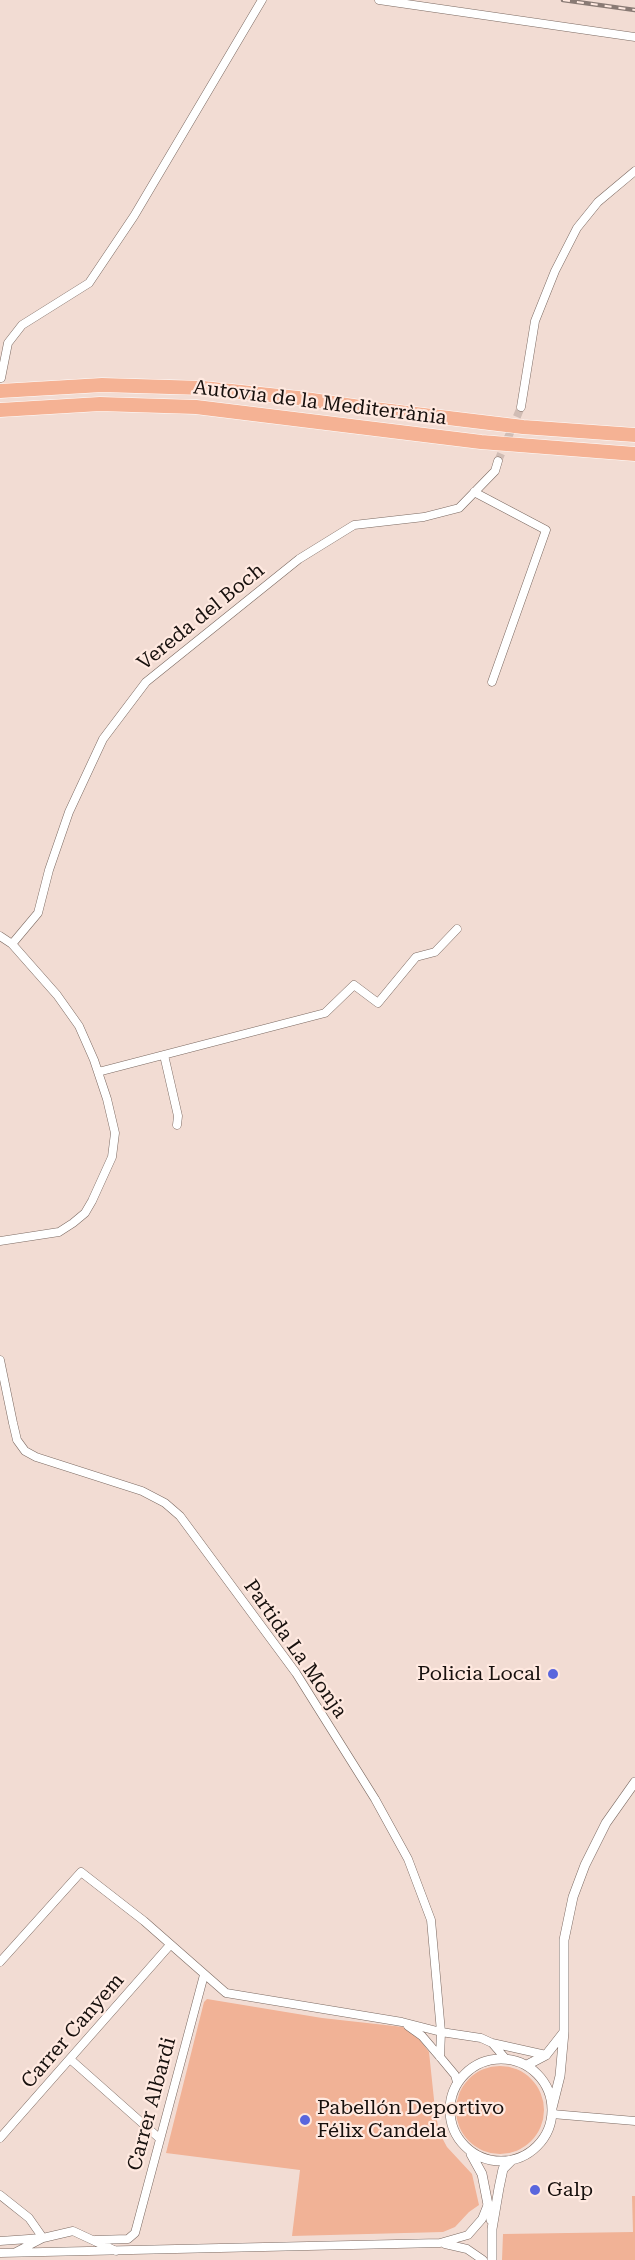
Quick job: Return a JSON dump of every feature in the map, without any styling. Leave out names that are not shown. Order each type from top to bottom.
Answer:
[{"type":"highway","name":"Autovia de la Mediterrània","points":[[0,384],[21,389],[102,385],[203,388],[298,398],[522,428],[635,435]]},
{"type":"highway","name":"Autovia de la Mediterrània","points":[[0,410],[100,404],[196,407],[481,442],[635,454]]},
{"type":"street","points":[[0,384],[4,341],[22,325],[88,283],[134,216],[262,0]]},
{"type":"street","points":[[379,0],[635,37]]},
{"type":"street","points":[[521,407],[535,321],[555,271],[577,228],[598,202],[635,171]]},
{"type":"street","name":"Vereda del Boch","points":[[12,945],[38,913],[49,870],[69,812],[103,739],[146,682],[299,559],[354,525],[424,517],[459,507],[495,471],[498,461]]},
{"type":"street","points":[[474,492],[546,530],[492,682]]},
{"type":"street","points":[[98,1072],[325,1013],[354,985],[378,1003],[416,957],[435,952],[456,928]]},
{"type":"street","points":[[0,936],[12,945],[57,995],[79,1026],[98,1072],[115,1133],[112,1157],[85,1213],[73,1223],[51,1233],[0,1241]]},
{"type":"street","points":[[164,1055],[178,1116],[177,1125]]},
{"type":"street","name":"Partida La Monja","points":[[0,1360],[17,1440],[25,1451],[36,1457],[142,1491],[165,1503],[180,1516],[296,1673],[375,1799],[408,1860],[431,1920],[441,2032],[440,2056]]},
{"type":"street","points":[[492,2229],[503,2169],[512,2160],[533,2150],[543,2140],[549,2128],[560,2076],[564,2032],[564,1940],[573,1897],[585,1865],[606,1823],[635,1782]]},
{"type":"street","points":[[0,1962],[81,1872],[144,1921],[226,1994],[402,2022],[441,2032],[481,2038],[492,2043],[546,2055]]},
{"type":"street","name":"Carrer Canyem","points":[[0,2138],[3,2129],[70,2059],[170,1945]]},
{"type":"street","name":"Carrer Albardi","points":[[94,2240],[128,2239],[135,2233],[204,1975]]},
{"type":"street","points":[[402,2022],[422,2036],[455,2075],[457,2082]]},
{"type":"street","points":[[527,2065],[546,2055],[564,2032]]},
{"type":"street","points":[[492,2043],[505,2058]]},
{"type":"street","points":[[0,2253],[440,2243],[467,2249],[480,2257],[487,2253],[492,2255],[492,2229],[482,2174],[453,2129],[450,2118],[452,2093],[466,2071],[477,2063],[505,2058],[527,2065],[540,2076],[549,2091],[552,2111]]},
{"type":"street","points":[[70,2059],[159,2138]]},
{"type":"street","points":[[552,2111],[635,2121]]},
{"type":"street","points":[[468,2149],[481,2157],[496,2161],[512,2160]]},
{"type":"street","points":[[0,2195],[29,2218],[43,2238]]},
{"type":"street","points":[[440,2243],[468,2235],[482,2219],[488,2203]]},
{"type":"street","points":[[0,2241],[43,2238],[73,2231],[117,2251]]},
{"type":"street","points":[[15,2253],[43,2238]]},
{"type":"shaded area","name":"Pabellón Deportivo Félix Candela","points":[[207,1999],[322,2018],[403,2027],[420,2040],[429,2052],[439,2132],[447,2147],[472,2174],[479,2205],[455,2227],[443,2232],[292,2236],[300,2170],[166,2153],[204,2002]]},
{"type":"shaded area","points":[[491,2066],[509,2066],[525,2073],[537,2085],[544,2101],[544,2119],[537,2135],[525,2147],[509,2154],[491,2154],[475,2147],[463,2135],[456,2119],[456,2101],[463,2085],[475,2073]]},
{"type":"shaded area","points":[[632,2196],[635,2196],[635,2260],[502,2260],[503,2234],[633,2232]]},
{"type":"tunnel","points":[[498,461],[521,407]]},
{"type":"railway","points":[[563,0],[635,10]]},
{"type":"place","name":"Policia Local","points":[[553,1674]]},
{"type":"place","name":"Pabellón Deportivo Félix Candela","points":[[305,2120]]},
{"type":"place","name":"Galp","points":[[535,2190]]}]
